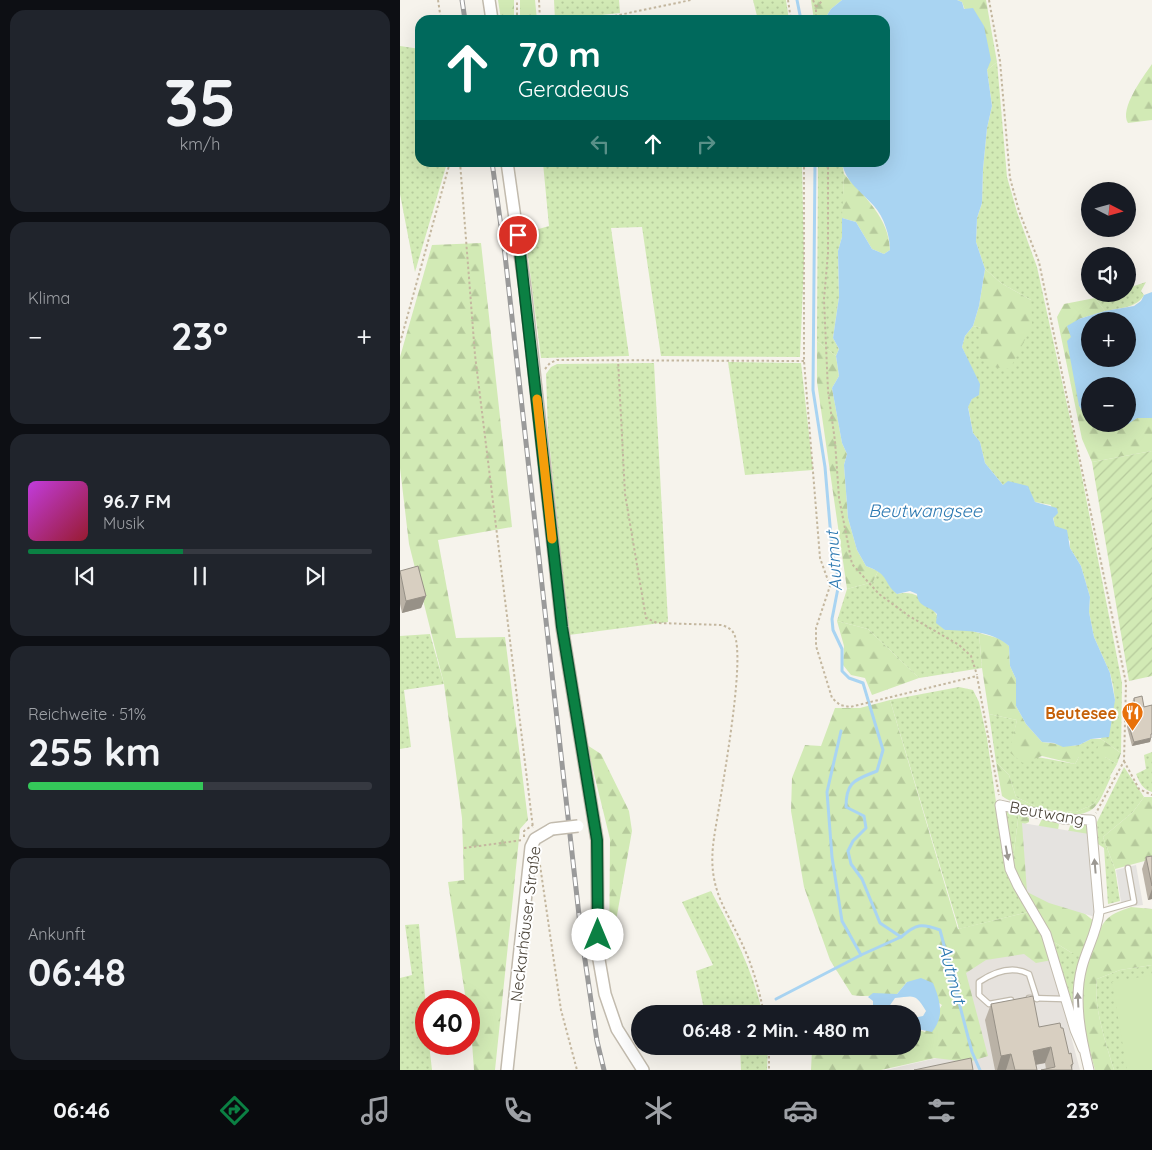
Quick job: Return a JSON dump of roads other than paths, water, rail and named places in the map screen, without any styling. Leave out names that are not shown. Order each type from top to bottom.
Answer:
[{"type":"street","points":[[489,0],[491,15]]},
{"type":"street","points":[[508,167],[526,289],[562,627],[594,826],[599,870],[598,954],[605,994],[617,1029],[643,1070]]},
{"type":"street","name":"Beutwang","points":[[1084,1049],[1065,999],[1046,934],[1010,869],[1000,805],[1063,819],[1092,820],[1099,912],[1098,926],[1078,981],[1078,1000],[1084,1049],[1089,1070]]},
{"type":"street","name":"Neckarhäuser Straße","points":[[507,1070],[531,848],[535,838],[552,829],[594,826]]},
{"type":"lane","points":[[1099,912],[1134,902],[1128,868]]},
{"type":"lane","points":[[1014,1000],[988,1004],[979,995],[979,982],[991,974],[1020,969],[1029,974],[1037,999]]},
{"type":"lane","points":[[1022,998],[1065,999]]},
{"type":"water","name":"Beutwangsee","points":[[842,0],[957,0],[962,2],[964,9],[973,8],[984,26],[991,60],[987,70],[992,106],[987,128],[982,203],[977,218],[976,242],[985,269],[979,306],[973,326],[965,336],[962,347],[980,384],[979,395],[972,399],[968,407],[973,433],[980,442],[985,463],[1003,485],[1008,481],[1028,486],[1035,502],[1057,508],[1058,513],[1053,518],[1055,526],[1067,530],[1070,548],[1081,566],[1090,597],[1089,612],[1094,637],[1110,673],[1115,700],[1109,737],[1091,739],[1079,745],[1063,747],[1054,743],[1042,742],[1026,724],[1016,706],[1016,679],[1010,666],[1009,646],[987,634],[945,630],[936,623],[937,614],[919,602],[917,594],[910,591],[897,594],[879,572],[866,566],[857,550],[848,518],[844,465],[847,454],[842,443],[832,388],[839,376],[836,356],[839,349],[833,338],[839,297],[838,251],[842,237],[842,218],[856,222],[872,249],[884,254],[890,250],[890,245],[888,233],[881,216],[850,181],[843,167],[890,167],[890,15],[827,15],[831,9]]},
{"type":"water","points":[[1152,292],[1152,418],[1136,419],[1136,377],[1081,377],[1081,409],[1067,341],[1071,337],[1067,326],[1081,318],[1081,367],[1136,367],[1136,312],[1102,312],[1134,306],[1141,301],[1144,295]]},
{"type":"water","points":[[921,978],[933,983],[938,996],[940,1014],[939,1020],[932,1032],[921,1030],[921,1016],[926,1011],[917,998],[895,998],[890,1005],[873,1005],[873,1001],[868,997],[873,993],[897,994],[907,982]]},
{"type":"waterway","name":"Autmut","points":[[797,0],[800,15]]},
{"type":"waterway","name":"Autmut","points":[[815,167],[813,390],[825,467],[832,549],[839,583],[832,619],[833,630],[842,649],[842,671],[849,678],[863,683],[883,750],[877,771],[858,779],[853,783],[848,792],[846,807],[864,816],[866,828],[853,841],[848,851],[851,864],[862,879],[880,923],[901,937],[911,929],[919,926],[928,926],[940,930],[972,1052],[980,1070]]},
{"type":"waterway","points":[[841,731],[827,792],[832,857],[842,921],[861,955]]},
{"type":"waterway","points":[[776,999],[861,955],[901,937]]},
{"type":"railway","points":[[462,0],[464,15]]},
{"type":"railway","points":[[493,167],[505,255],[581,933],[597,1041],[604,1070]]},
{"type":"place","name":"Beutesee","points":[[1133,732]]}]
